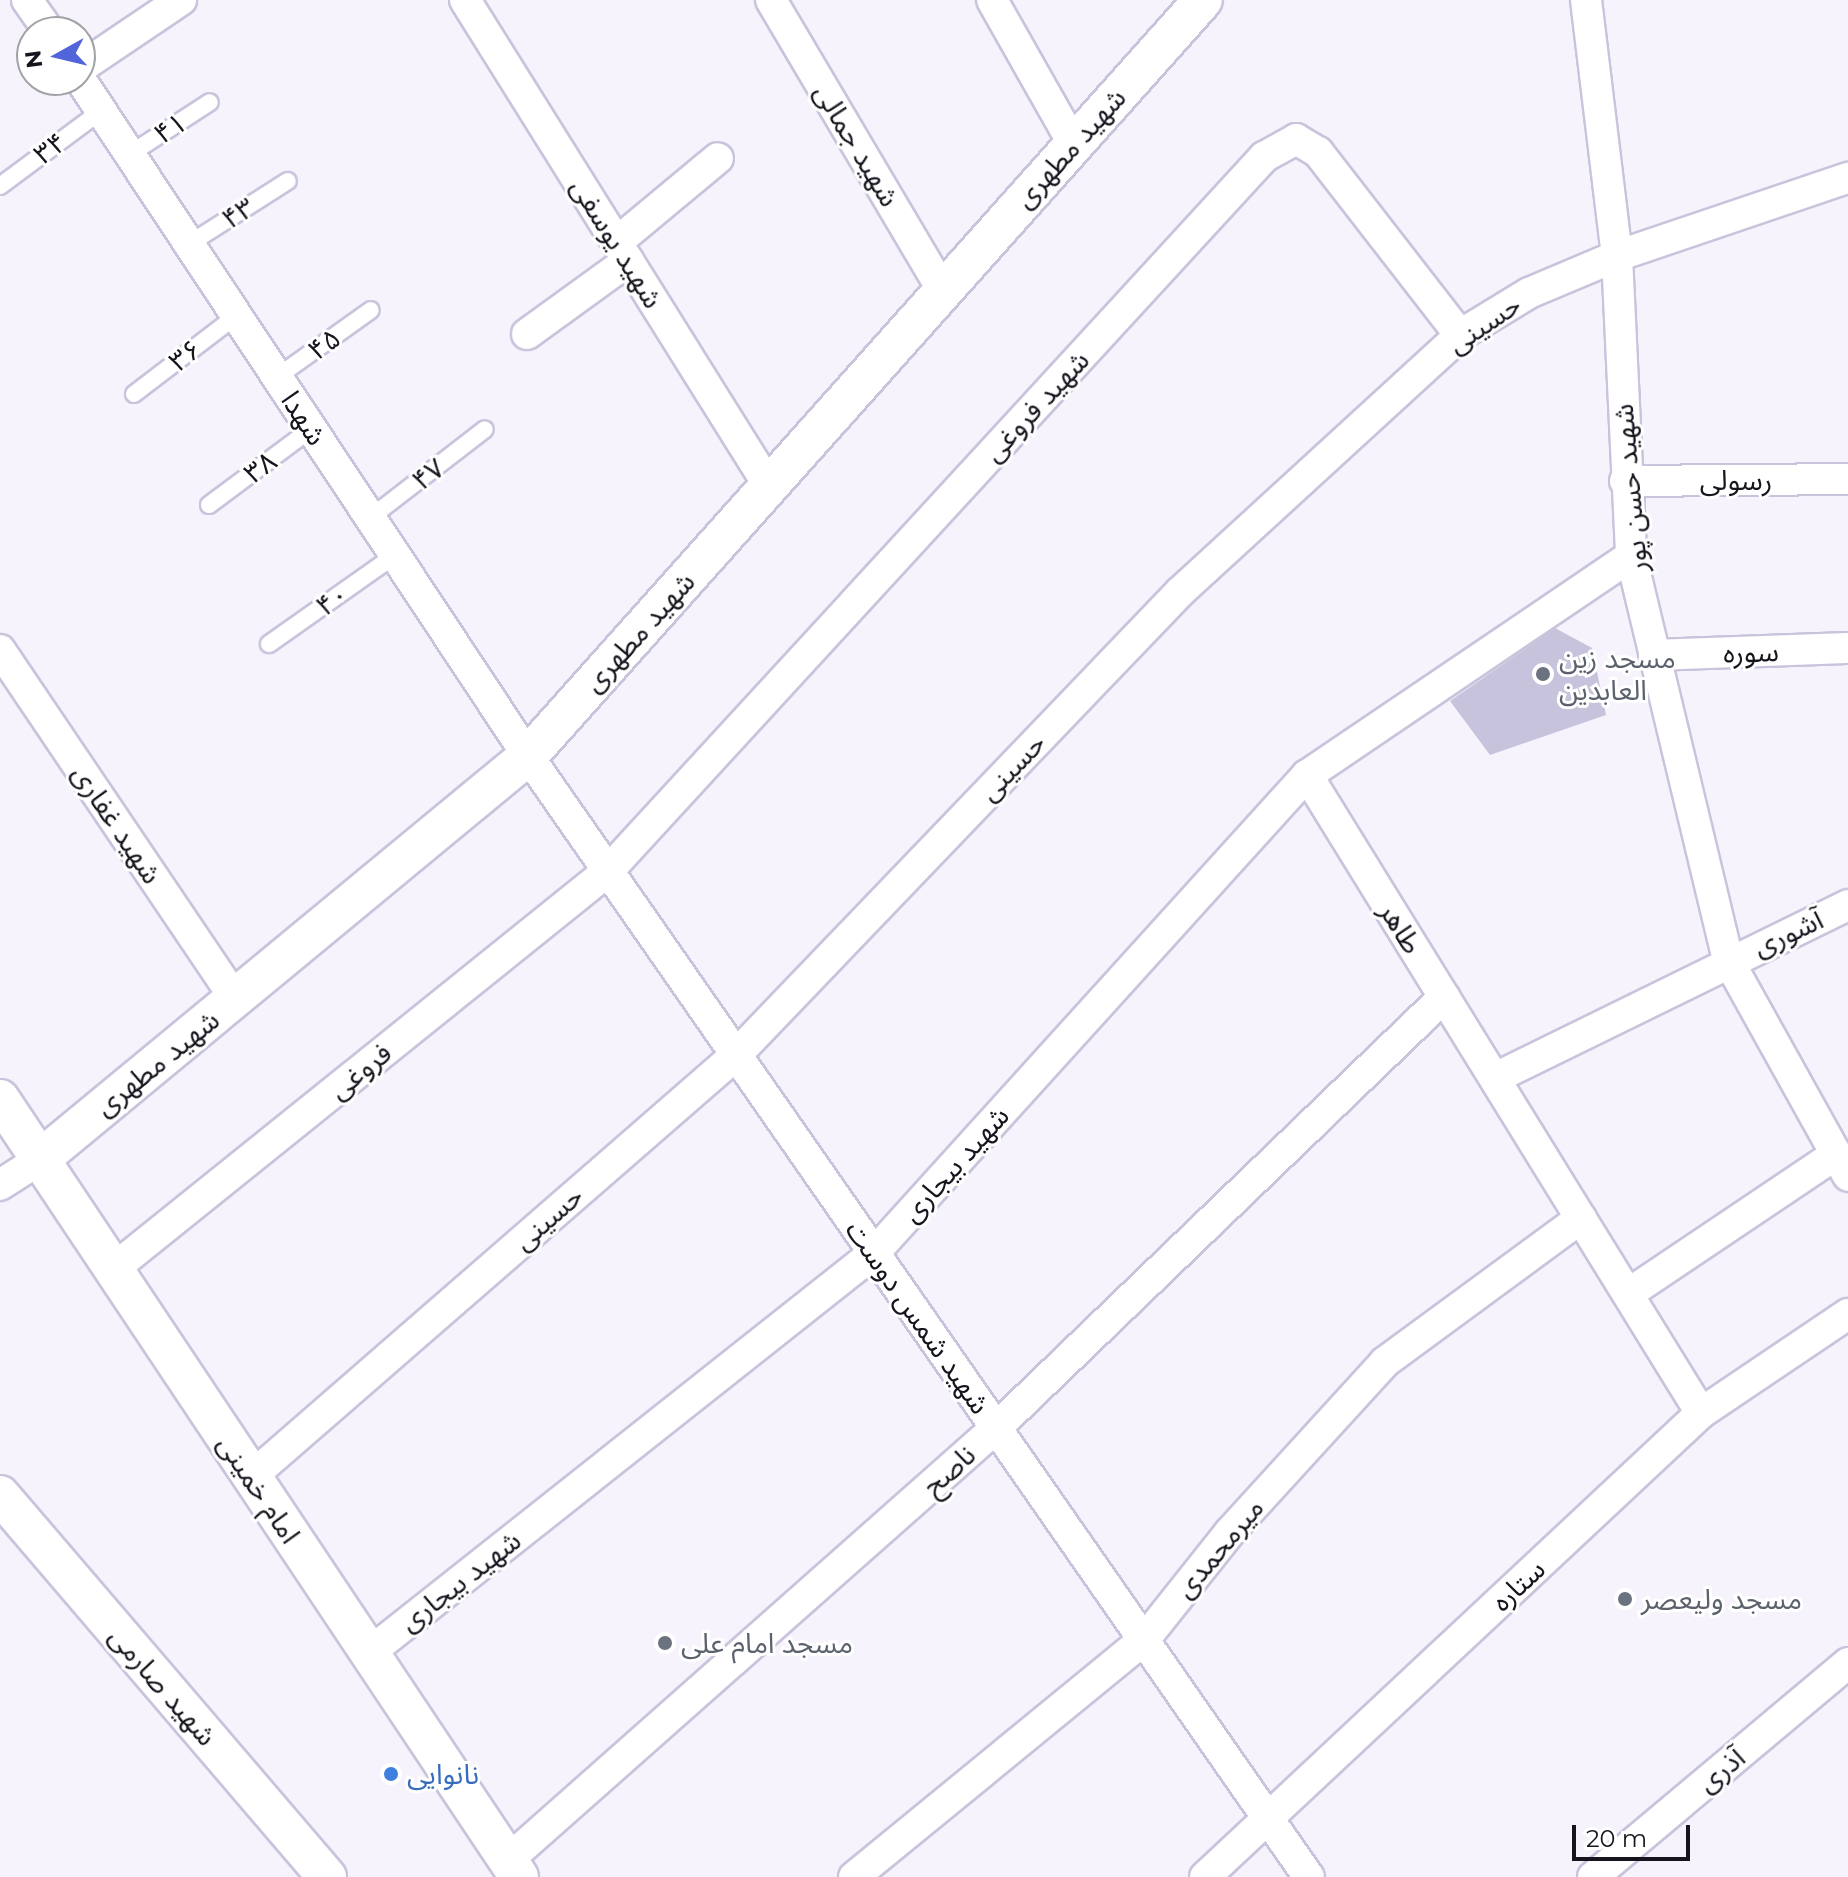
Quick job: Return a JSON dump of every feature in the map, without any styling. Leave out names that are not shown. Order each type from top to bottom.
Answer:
[{"type":"street","points":[[96,57],[181,0]]},
{"type":"street","name":"شهید یوسفی","points":[[465,0],[769,486]]},
{"type":"street","name":"شهید جمالی","points":[[771,0],[943,291]]},
{"type":"street","points":[[992,0],[1074,145]]},
{"type":"street","name":"شهید مطهری","points":[[0,1185],[39,1160],[528,756],[1203,0]]},
{"type":"street","name":"شهید حسن پور","points":[[1586,0],[1617,256],[1625,481],[1631,556],[1728,960],[1842,1165]]},
{"type":"street","name":"شهدا","points":[[91,96],[528,756]]},
{"type":"street","name":"شهید فروغی","points":[[608,871],[1264,157],[1296,139],[1318,152],[1460,335]]},
{"type":"street","points":[[527,334],[622,252],[718,158]]},
{"type":"street","name":"حسینی","points":[[251,1477],[736,1055],[1180,592],[1460,335],[1529,293],[1617,256],[1848,178]]},
{"type":"street","name":"رسولی","points":[[1625,481],[1848,479]]},
{"type":"street","points":[[1307,775],[1631,556]]},
{"type":"street","name":"سوره","points":[[1654,655],[1848,648]]},
{"type":"street","name":"شهید غفاری","points":[[0,650],[235,999]]},
{"type":"street","name":"شهید شمس دوست","points":[[528,756],[1309,1877]]},
{"type":"street","name":"طاهر","points":[[1307,775],[1701,1413]]},
{"type":"street","name":"شهید بیجاری","points":[[369,1653],[874,1253],[1307,775]]},
{"type":"street","name":"فروغی","points":[[112,1270],[608,871]]},
{"type":"street","name":"آشوری","points":[[1495,1078],[1728,960],[1848,905]]},
{"type":"street","name":"ناصح","points":[[514,1869],[996,1428],[1444,997]]},
{"type":"street","name":"امام خمینی","points":[[0,1099],[514,1869]]},
{"type":"street","points":[[1628,1294],[1842,1165]]},
{"type":"street","name":"میرمحمدی","points":[[854,1877],[1144,1640],[1229,1533],[1385,1362],[1581,1218]]},
{"type":"street","name":"ستاره","points":[[1205,1877],[1701,1413],[1848,1314]]},
{"type":"street","name":"شهید صارمی","points":[[0,1495],[327,1877]]},
{"type":"street","name":"آذری","points":[[1593,1877],[1848,1663]]},
{"type":"lane","name":"۴۱","points":[[130,154],[210,102]]},
{"type":"lane","name":"۳۴","points":[[0,186],[101,111]]},
{"type":"lane","name":"۴۳","points":[[189,244],[288,181]]},
{"type":"lane","name":"۴۵","points":[[277,377],[371,310]]},
{"type":"lane","name":"۳۶","points":[[134,394],[236,316]]},
{"type":"lane","name":"۳۸","points":[[209,505],[311,429]]},
{"type":"lane","name":"۴۷","points":[[370,518],[485,429]]},
{"type":"lane","name":"۴۰","points":[[269,644],[395,555]]},
{"type":"building","name":"مسجد زین العابدین","points":[[1555,628],[1592,648],[1606,715],[1490,755],[1450,701]]},
{"type":"place","name":"مسجد زین العابدین","points":[[1543,674]]},
{"type":"place","name":"مسجد ولیعصر","points":[[1625,1599]]},
{"type":"place","name":"مسجد امام علی","points":[[665,1643]]},
{"type":"place","name":"نانوایی","points":[[391,1774]]}]
